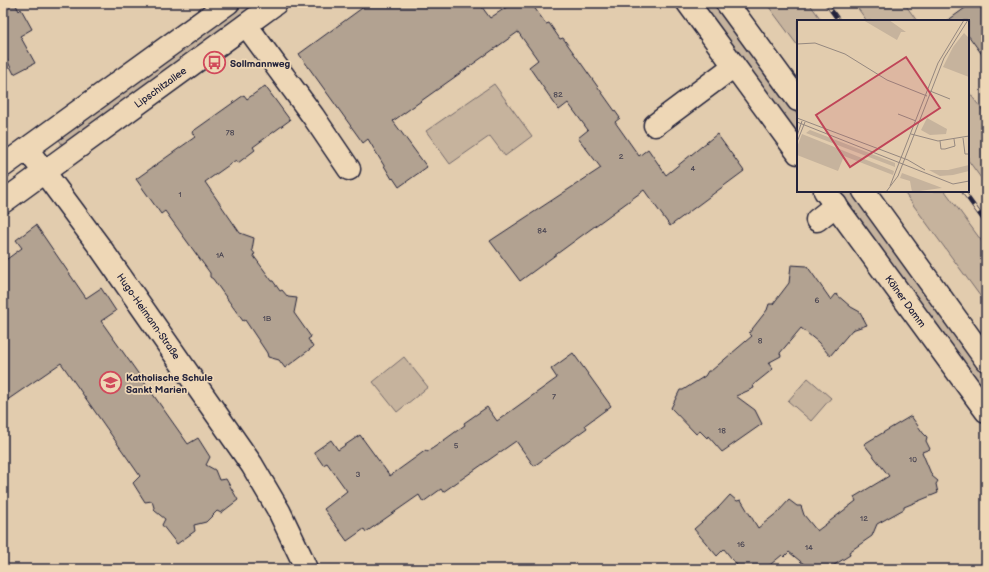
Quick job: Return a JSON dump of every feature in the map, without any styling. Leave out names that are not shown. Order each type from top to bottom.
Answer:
[{"type":"street","points":[[3,166],[228,3]]},
{"type":"street","name":"Lipschitzallee","points":[[3,202],[276,3]]},
{"type":"street","points":[[688,3],[797,152]]},
{"type":"street","points":[[727,3],[797,99]]},
{"type":"street","points":[[246,25],[313,116],[349,169]]},
{"type":"street","points":[[655,125],[734,66]]},
{"type":"street","points":[[27,149],[44,172]]},
{"type":"street","name":"Hugo-Heimann-Straße","points":[[44,172],[102,250],[252,465],[279,511],[306,569]]},
{"type":"street","points":[[865,192],[986,360]]},
{"type":"street","points":[[816,220],[831,198]]},
{"type":"street","name":"Kölner Damm","points":[[831,198],[986,411]]},
{"type":"shaded area","points":[[244,3],[260,3],[63,146],[58,138]]},
{"type":"shaded area","points":[[700,3],[716,3],[797,115],[797,136]]},
{"type":"shaded area","points":[[766,3],[809,3],[821,20],[797,20],[797,45]]},
{"type":"shaded area","points":[[854,3],[904,3],[916,20],[866,20]]},
{"type":"shaded area","points":[[494,84],[532,136],[505,156],[490,136],[450,164],[426,131]]},
{"type":"shaded area","points":[[969,92],[983,111],[986,109],[986,185],[969,161]]},
{"type":"shaded area","points":[[838,192],[853,192],[986,375],[986,395]]},
{"type":"shaded area","points":[[904,192],[946,192],[986,247],[986,304]]},
{"type":"shaded area","points":[[404,357],[428,387],[397,412],[373,382]]},
{"type":"shaded area","points":[[808,378],[831,398],[811,421],[788,401]]},
{"type":"building","points":[[3,3],[15,3],[19,11],[21,9],[32,29],[20,36],[35,63],[14,74],[3,52]]},
{"type":"building","points":[[369,3],[479,3],[490,18],[513,3],[531,3],[546,24],[549,23],[560,39],[563,38],[620,118],[615,122],[639,156],[648,149],[666,175],[717,134],[744,171],[670,226],[644,190],[520,281],[490,241],[601,168],[578,138],[588,130],[568,103],[559,110],[529,67],[538,60],[518,32],[393,121],[427,167],[399,187],[393,178],[392,179],[368,139],[363,143],[299,54]]},
{"type":"building","points":[[972,3],[986,3],[986,60],[969,36],[969,20],[948,20]]},
{"type":"building","points":[[265,86],[290,120],[253,147],[255,150],[238,163],[236,160],[205,182],[240,233],[254,238],[252,250],[255,254],[253,255],[272,281],[280,291],[282,290],[288,297],[297,298],[294,313],[311,337],[308,339],[313,347],[285,368],[279,360],[268,357],[267,353],[245,320],[243,321],[213,279],[210,277],[210,273],[165,211],[161,214],[136,179],[195,137],[192,132],[244,95],[247,99]]},
{"type":"building","name":"Katholische Schule Sankt Marien","points":[[36,225],[86,298],[101,288],[116,311],[101,321],[188,444],[198,438],[210,457],[206,465],[215,470],[219,480],[226,479],[238,500],[221,513],[217,511],[206,522],[194,525],[195,531],[177,544],[162,525],[165,519],[155,511],[152,501],[145,502],[133,483],[140,476],[61,363],[3,403],[3,262],[22,248],[16,240]]},
{"type":"building","points":[[791,265],[807,266],[831,300],[836,294],[851,307],[860,312],[867,325],[852,330],[830,356],[818,342],[801,328],[780,353],[781,356],[768,363],[773,369],[753,385],[754,388],[736,396],[755,410],[762,424],[722,452],[708,436],[707,438],[700,431],[696,434],[671,408],[680,390],[683,390],[705,376],[708,371],[711,371],[752,336],[749,333],[767,310],[769,304],[773,304],[789,283]]},
{"type":"building","points":[[573,353],[611,406],[585,425],[587,428],[534,466],[516,441],[443,492],[441,489],[423,502],[419,495],[366,532],[364,529],[347,541],[324,509],[347,491],[327,463],[323,465],[314,452],[331,440],[338,450],[360,435],[390,476],[426,450],[427,452],[436,446],[465,425],[464,423],[487,407],[497,421],[557,378],[551,369]]},
{"type":"building","points":[[911,416],[927,437],[926,441],[930,449],[922,452],[932,476],[938,481],[936,484],[938,493],[904,507],[904,509],[877,524],[872,536],[849,552],[850,555],[828,569],[807,569],[805,565],[789,552],[784,557],[782,555],[765,569],[740,569],[724,549],[717,556],[694,529],[730,495],[737,501],[741,500],[758,528],[778,512],[789,500],[797,506],[801,506],[804,515],[817,531],[856,501],[854,497],[889,476],[864,444]]},
{"type":"railway","points":[[826,3],[838,20]]},
{"type":"railway","points":[[964,192],[986,223]]},
{"type":"place","name":"Sollmannweg","points":[[215,63]]},
{"type":"place","name":"Katholische Schule Sankt Marien","points":[[110,383]]}]
